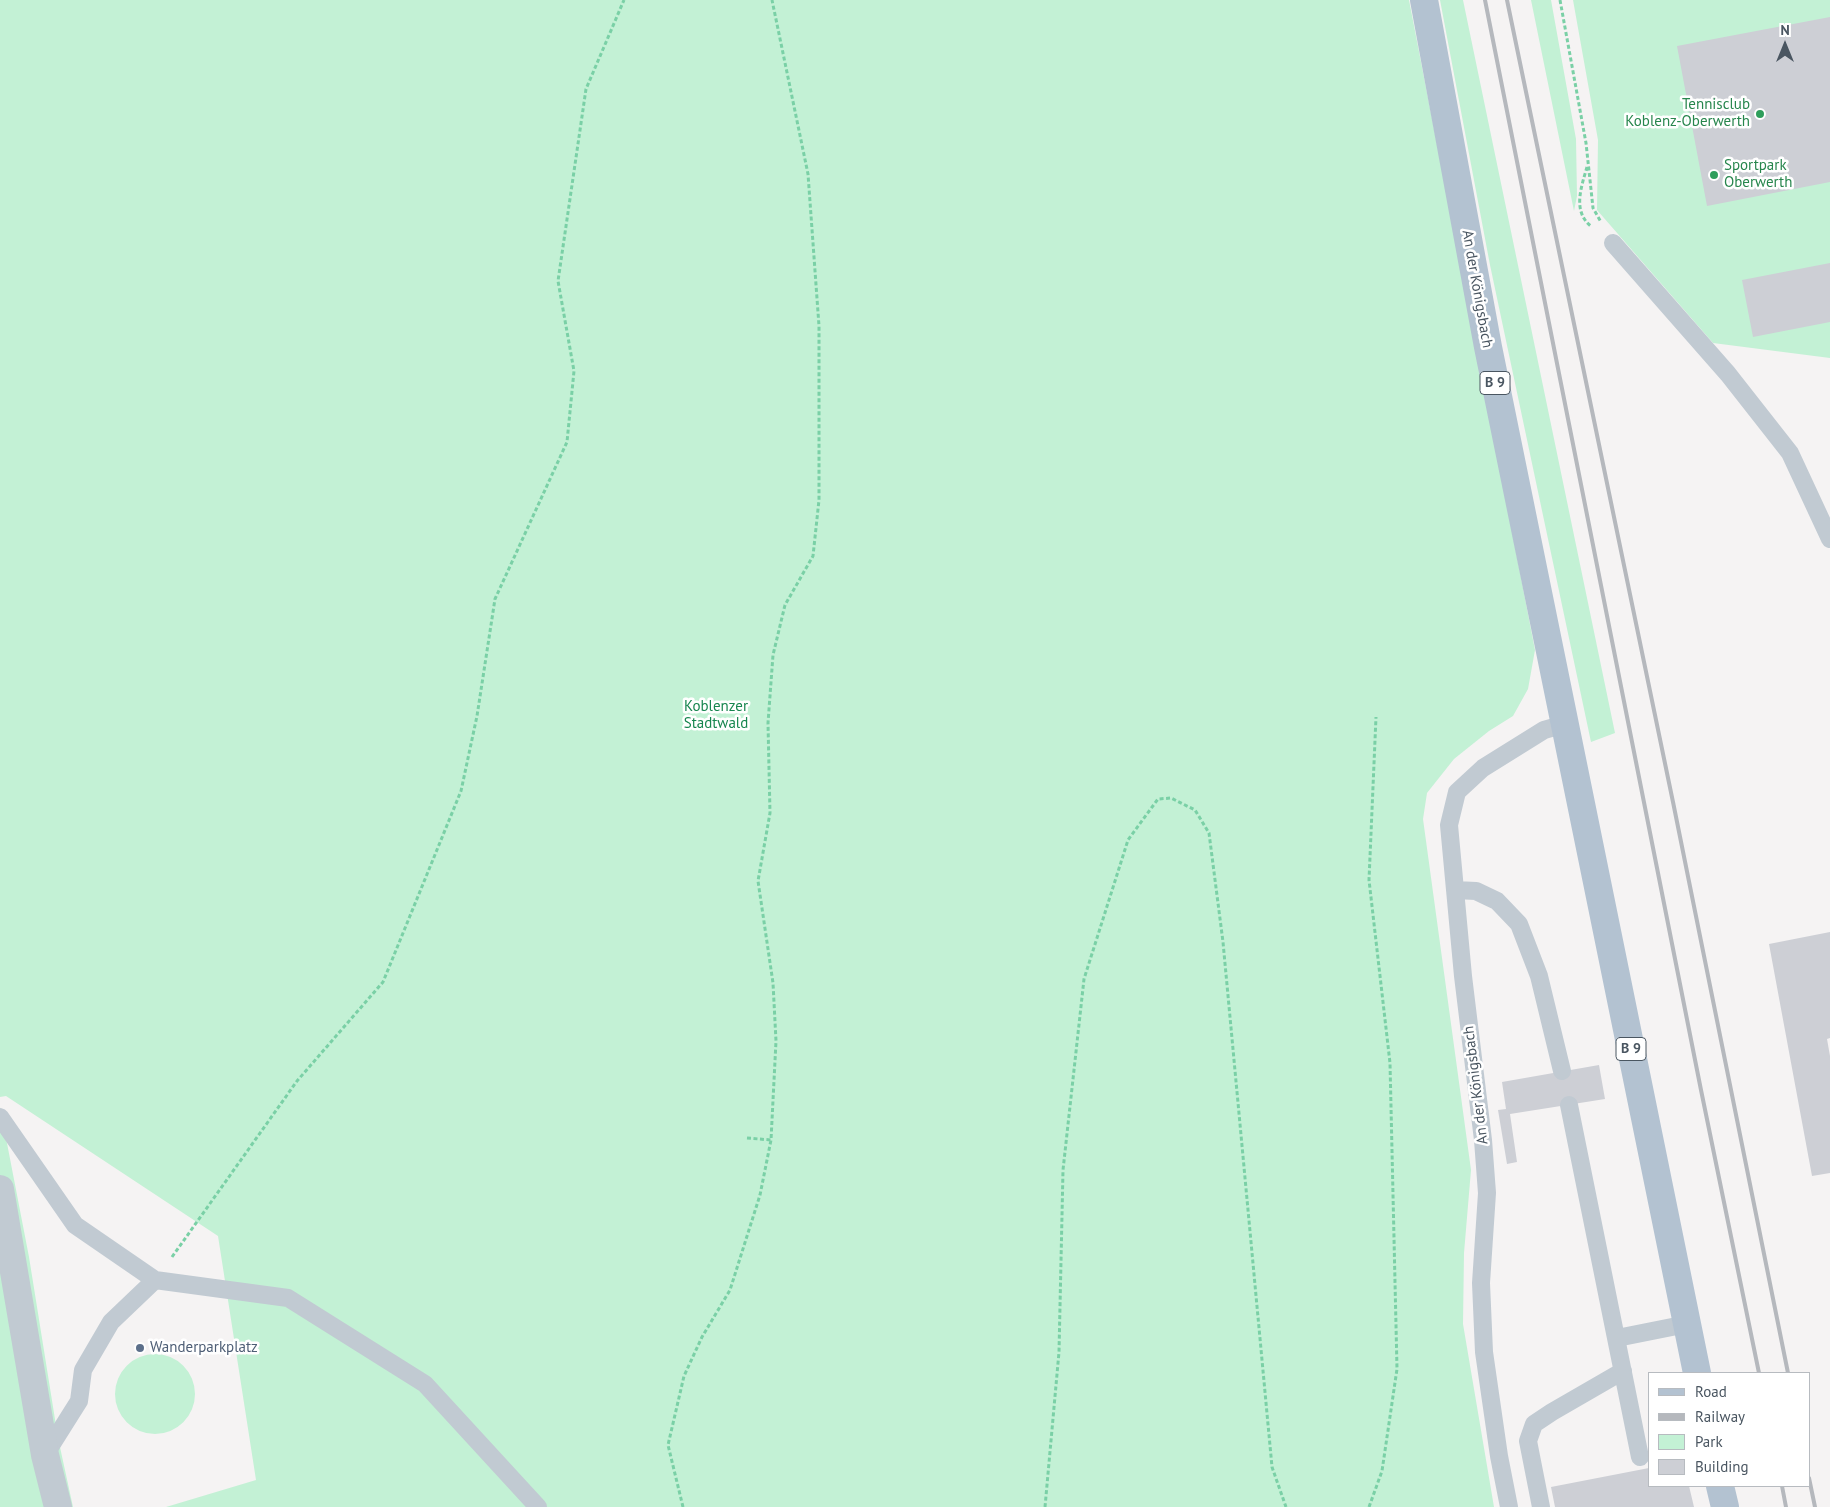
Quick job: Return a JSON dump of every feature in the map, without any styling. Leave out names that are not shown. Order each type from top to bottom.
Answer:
[{"type":"main road","name":"An der Königsbach","points":[[1424,0],[1488,347],[1697,1372]]},
{"type":"main road","points":[[1720,1487],[1725,1507]]},
{"type":"street","points":[[0,1189],[45,1455],[58,1507]]},
{"type":"lane","points":[[1613,243],[1728,374],[1790,452],[1830,539]]},
{"type":"lane","name":"An der Königsbach","points":[[1509,1507],[1499,1456],[1484,1352],[1481,1283],[1487,1192],[1483,1140],[1463,976],[1449,825],[1457,792],[1483,768],[1544,730],[1564,724]]},
{"type":"lane","points":[[1455,890],[1476,891],[1497,901],[1519,924],[1539,976],[1562,1072]]},
{"type":"lane","points":[[1569,1105],[1640,1457]]},
{"type":"lane","points":[[0,1118],[75,1225],[156,1280],[288,1298],[424,1384],[538,1507]]},
{"type":"lane","points":[[45,1455],[79,1401],[83,1370],[111,1322],[156,1280]]},
{"type":"lane","points":[[1617,1338],[1687,1324]]},
{"type":"lane","points":[[1541,1507],[1528,1441],[1534,1424],[1623,1371]]},
{"type":"path","points":[[156,1280],[297,1081],[383,982],[461,790],[477,716],[495,600],[567,442],[574,371],[558,281],[586,89],[624,0]]},
{"type":"path","points":[[683,1507],[668,1446],[684,1376],[702,1337],[730,1290],[760,1195],[772,1140],[776,1041],[772,983],[758,882],[770,813],[768,723],[775,647],[785,605],[813,556],[819,500],[819,326],[808,174],[772,0]]},
{"type":"path","points":[[1560,0],[1588,164],[1593,208],[1613,243]]},
{"type":"path","points":[[1588,164],[1580,189],[1579,210],[1587,223],[1613,243]]},
{"type":"path","points":[[1369,1507],[1382,1471],[1397,1368],[1390,1063],[1369,880],[1376,717]]},
{"type":"path","points":[[1045,1507],[1059,1352],[1063,1170],[1084,979],[1128,840],[1158,799],[1171,798],[1195,810],[1209,833],[1224,952],[1272,1467],[1286,1507]]},
{"type":"path","points":[[747,1138],[772,1140]]},
{"type":"green space","name":"Koblenzer Stadtwald","points":[[0,0],[1409,0],[1535,650],[1528,689],[1513,716],[1489,731],[1454,759],[1427,793],[1423,819],[1471,1170],[1464,1253],[1463,1324],[1494,1507],[166,1507],[256,1480],[218,1236],[6,1096],[0,1097]]},
{"type":"green space","points":[[1440,0],[1463,0],[1615,733],[1591,742],[1490,265]]},
{"type":"green space","points":[[1531,0],[1551,0],[1576,139],[1577,196],[1574,211]]},
{"type":"green space","name":"Sportpark Oberwerth","points":[[1573,0],[1830,0],[1830,358],[1713,343],[1597,210],[1598,140]]},
{"type":"green space","points":[[0,1107],[29,1257],[58,1438],[73,1507],[0,1507]]},
{"type":"green space","points":[[155,1354],[170,1357],[183,1366],[192,1379],[195,1394],[192,1409],[183,1422],[170,1431],[155,1434],[140,1431],[127,1422],[118,1409],[115,1394],[118,1379],[127,1366],[140,1357]]},
{"type":"building","name":"Tennisclub Koblenz-Oberwerth","points":[[1830,17],[1830,182],[1707,206],[1677,46]]},
{"type":"building","points":[[1830,263],[1830,322],[1753,337],[1742,280]]},
{"type":"building","points":[[1830,932],[1830,1038],[1827,1039],[1830,1056],[1830,1173],[1812,1176],[1769,944]]},
{"type":"building","points":[[1599,1065],[1605,1099],[1510,1114],[1517,1162],[1507,1164],[1498,1110],[1506,1109],[1502,1082]]},
{"type":"building","points":[[1648,1468],[1648,1487],[1689,1487],[1694,1507],[1555,1507],[1551,1487]]},
{"type":"railway","points":[[1485,0],[1759,1372]]},
{"type":"railway","points":[[1507,0],[1673,802],[1788,1372]]},
{"type":"railway","points":[[1810,1483],[1815,1507]]},
{"type":"railway","points":[[1782,1487],[1786,1507]]},
{"type":"place","name":"Tennisclub Koblenz-Oberwerth","points":[[1760,114]]},
{"type":"place","name":"Sportpark Oberwerth","points":[[1714,175]]},
{"type":"place","name":"Wanderparkplatz","points":[[140,1348]]}]
